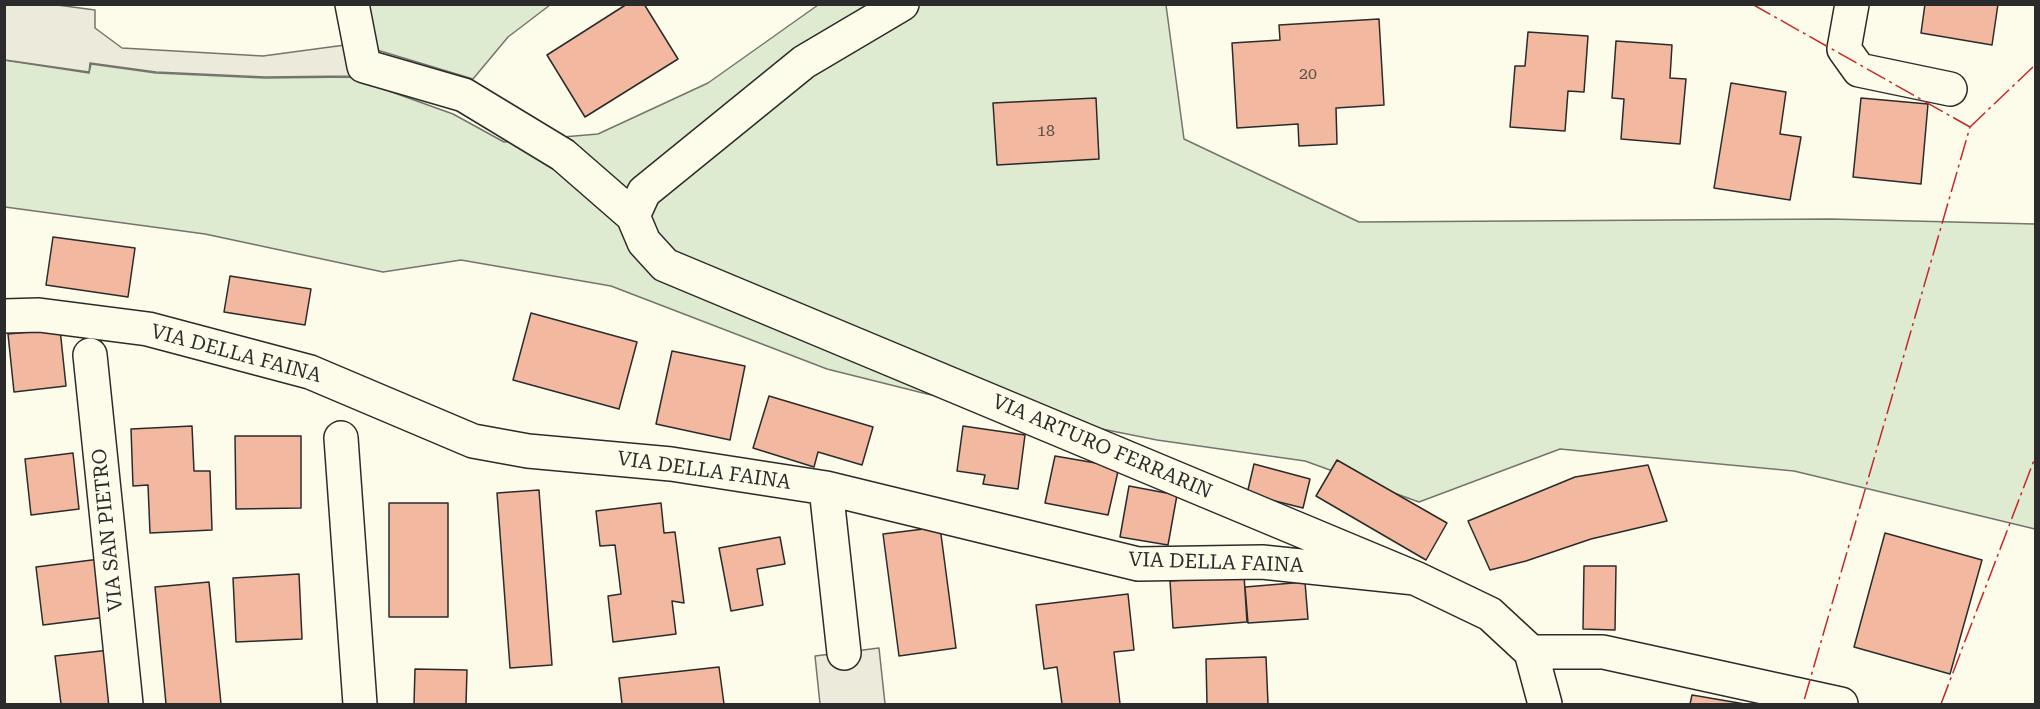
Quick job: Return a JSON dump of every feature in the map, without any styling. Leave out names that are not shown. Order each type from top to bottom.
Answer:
[{"type":"street","name":"VIA ARTURO FERRARIN","points":[[352,4],[364,66],[464,95],[563,155],[633,216],[644,242],[666,265],[1415,578],[1490,614],[1531,652]]},
{"type":"street","points":[[633,216],[644,192],[804,62],[902,4]]},
{"type":"street","points":[[1852,4],[1844,49],[1859,70],[1950,89]]},
{"type":"street","name":"VIA DELLA FAINA","points":[[4,316],[39,315],[148,329],[310,372],[473,441],[528,451],[671,464],[826,488],[1138,564],[1262,562],[1415,578]]},
{"type":"street","name":"VIA SAN PIETRO","points":[[90,355],[126,705]]},
{"type":"street","points":[[341,438],[360,705]]},
{"type":"street","points":[[826,488],[844,653]]},
{"type":"street","points":[[1545,705],[1531,652],[1603,652],[1841,705]]},
{"type":"green space","points":[[368,5],[550,5],[508,37],[473,79],[377,50]]},
{"type":"green space","points":[[818,5],[1166,5],[1184,139],[1359,222],[1830,219],[2035,224],[2035,529],[1794,471],[1560,449],[1419,502],[1305,461],[1157,440],[927,394],[827,369],[611,286],[461,260],[383,272],[205,234],[5,207],[4,60],[89,73],[91,64],[156,73],[265,78],[350,77],[453,114],[504,142],[598,134],[708,83]]},
{"type":"shaded area","points":[[50,4],[95,10],[95,28],[122,48],[263,56],[345,45],[351,76],[265,77],[156,72],[90,63],[89,72],[5,60],[5,5]]},
{"type":"shaded area","points":[[879,648],[885,704],[820,704],[815,656]]},
{"type":"building","points":[[627,4],[644,4],[678,59],[585,117],[547,55]]},
{"type":"building","points":[[1925,4],[1998,4],[1992,45],[1921,33]]},
{"type":"building","points":[[1379,19],[1384,105],[1336,108],[1337,144],[1299,146],[1298,124],[1237,128],[1232,43],[1280,40],[1279,25]]},
{"type":"building","points":[[1528,32],[1588,36],[1584,92],[1568,91],[1565,131],[1510,127],[1515,66],[1525,66]]},
{"type":"building","points":[[1616,41],[1672,45],[1670,78],[1686,79],[1680,144],[1621,139],[1624,99],[1612,98]]},
{"type":"building","points":[[1731,83],[1786,92],[1780,134],[1801,137],[1790,200],[1714,188]]},
{"type":"building","points":[[1096,98],[1099,159],[997,165],[993,103]]},
{"type":"building","points":[[1861,98],[1928,104],[1921,184],[1853,177]]},
{"type":"building","points":[[53,237],[135,248],[128,297],[46,285]]},
{"type":"building","points":[[230,276],[311,289],[305,325],[224,312]]},
{"type":"building","points":[[531,313],[637,342],[619,409],[513,380]]},
{"type":"building","points":[[60,329],[66,386],[14,392],[8,334]]},
{"type":"building","points":[[672,351],[745,366],[730,440],[656,424]]},
{"type":"building","points":[[769,396],[873,427],[862,465],[818,452],[814,467],[753,448]]},
{"type":"building","points":[[192,426],[194,471],[210,471],[212,530],[150,533],[148,485],[133,486],[131,429]]},
{"type":"building","points":[[963,426],[1025,435],[1018,489],[983,484],[985,475],[957,471]]},
{"type":"building","points":[[235,436],[301,436],[301,508],[236,509]]},
{"type":"building","points":[[73,453],[79,509],[31,515],[25,459]]},
{"type":"building","points":[[1055,456],[1119,467],[1108,515],[1045,503]]},
{"type":"building","points":[[1337,460],[1447,523],[1426,560],[1316,496]]},
{"type":"building","points":[[1254,464],[1310,479],[1303,508],[1247,494]]},
{"type":"building","points":[[1648,465],[1667,521],[1591,539],[1526,561],[1490,570],[1468,521],[1575,477]]},
{"type":"building","points":[[1129,486],[1177,495],[1168,545],[1120,537]]},
{"type":"building","points":[[539,490],[552,665],[510,668],[497,493]]},
{"type":"building","points":[[389,503],[448,503],[448,617],[389,617]]},
{"type":"building","points":[[661,503],[664,533],[675,532],[684,603],[672,601],[676,634],[613,642],[608,596],[621,594],[615,545],[600,546],[596,511]]},
{"type":"building","points":[[940,527],[956,648],[899,656],[883,534]]},
{"type":"building","points":[[1885,533],[1982,560],[1950,674],[1854,647]]},
{"type":"building","points":[[780,537],[785,564],[757,569],[763,605],[731,611],[719,548]]},
{"type":"building","points":[[100,559],[107,617],[43,625],[36,567]]},
{"type":"building","points":[[1584,566],[1616,566],[1615,630],[1583,629]]},
{"type":"building","points":[[299,574],[302,639],[236,642],[233,578]]},
{"type":"building","points":[[1244,575],[1247,622],[1173,628],[1170,581]]},
{"type":"building","points":[[209,582],[221,704],[166,704],[155,587]]},
{"type":"building","points":[[1305,582],[1308,619],[1248,623],[1245,587]]},
{"type":"building","points":[[1128,594],[1134,650],[1114,652],[1120,704],[1062,704],[1057,667],[1044,669],[1036,605]]},
{"type":"building","points":[[110,650],[117,704],[61,704],[55,656]]},
{"type":"building","points":[[1266,657],[1268,704],[1207,704],[1206,659]]},
{"type":"building","points":[[719,667],[724,704],[622,704],[619,678]]},
{"type":"building","points":[[415,669],[467,670],[466,704],[414,704]]},
{"type":"building","points":[[1692,695],[1745,704],[1690,704]]},
{"type":"power","points":[[1752,4],[1970,127],[1803,704]]},
{"type":"power","points":[[1970,127],[2036,64]]},
{"type":"power","points":[[1941,704],[2036,455]]}]
